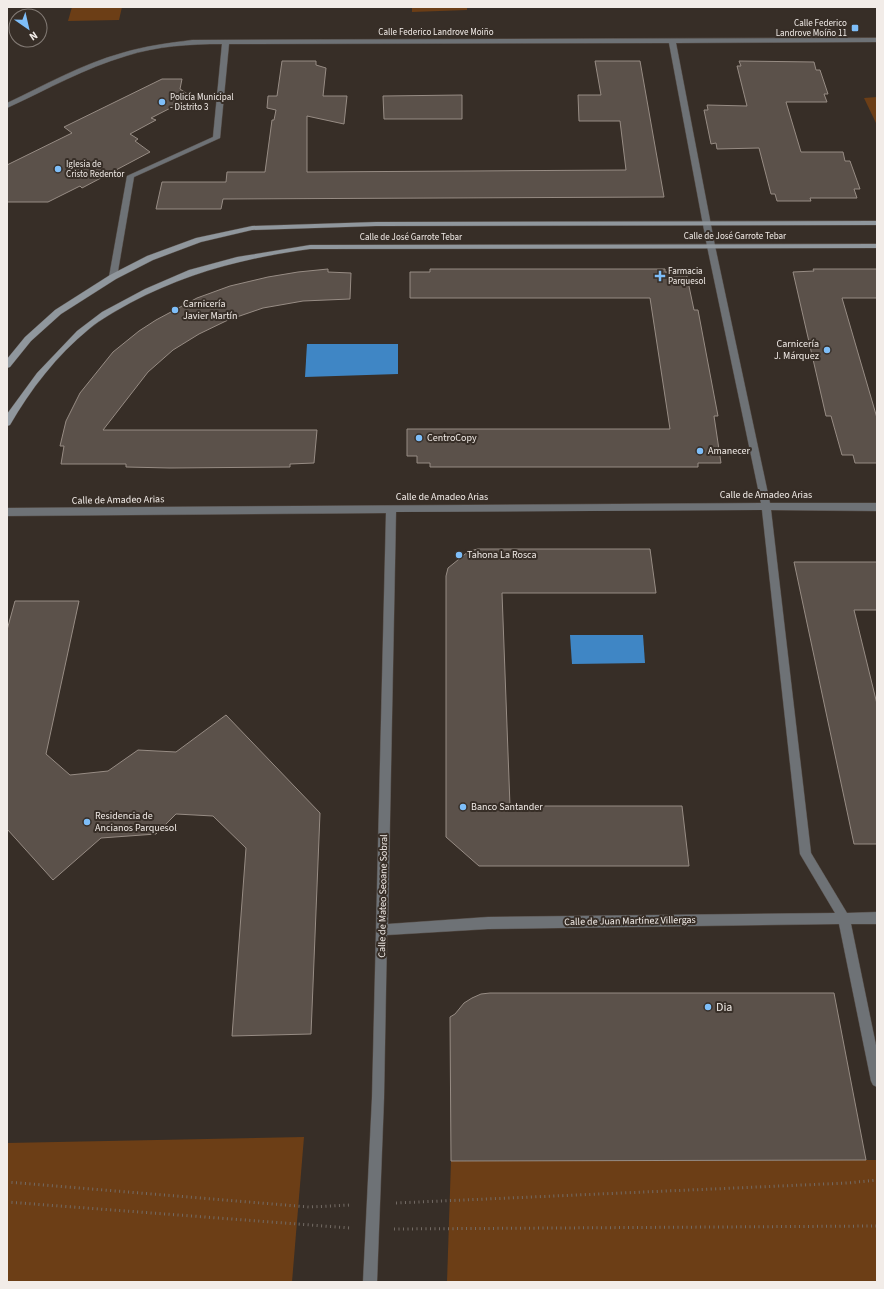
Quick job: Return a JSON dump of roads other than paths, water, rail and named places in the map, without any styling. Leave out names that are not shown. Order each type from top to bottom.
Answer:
[{"type":"street","name":"Calle Federico Landrove Moiño","points":[[7,106],[88,67],[126,54],[192,42],[877,40]]},
{"type":"street","points":[[113,277],[131,176],[216,138],[226,41]]},
{"type":"street","points":[[672,41],[711,246],[766,506],[806,854],[844,918],[877,1081]]},
{"type":"street","name":"Calle de José Garrote Tebar","points":[[7,365],[28,339],[58,312],[113,277],[150,258],[199,240],[252,228],[376,224],[877,223]]},
{"type":"street","name":"Calle de José Garrote Tebar","points":[[7,423],[35,381],[56,356],[87,326],[119,306],[165,282],[197,269],[266,252],[310,247],[877,246]]},
{"type":"street","name":"Calle de Amadeo Arias","points":[[7,512],[766,506],[877,507]]},
{"type":"street","name":"Calle de Mateo Seoane Sobral","points":[[370,1282],[372,1204],[378,1098],[383,930],[391,509]]},
{"type":"street","name":"Calle de Juan Martínez Villergas","points":[[383,930],[488,923],[877,918]]},
{"type":"water","points":[[307,344],[398,344],[398,374],[305,377]]},
{"type":"water","points":[[570,635],[643,635],[645,663],[572,664]]},
{"type":"place","name":"Calle Federico Landrove Moíño 11","points":[[855,28]]},
{"type":"place","name":"Policía Municipal - Distrito 3","points":[[162,102]]},
{"type":"place","name":"Iglesia de Cristo Redentor","points":[[58,169]]},
{"type":"place","name":"Farmacia Parquesol","points":[[660,276]]},
{"type":"place","name":"Carnicería Javier Martín","points":[[175,310]]},
{"type":"place","name":"Carnicería J. Márquez","points":[[827,350]]},
{"type":"place","name":"CentroCopy","points":[[419,438]]},
{"type":"place","name":"Amanecer","points":[[700,451]]},
{"type":"place","name":"Tahona La Rosca","points":[[459,555]]},
{"type":"place","name":"Banco Santander","points":[[463,807]]},
{"type":"place","name":"Residencia de Ancianos Parquesol","points":[[87,822]]},
{"type":"place","name":"Dia","points":[[708,1007]]}]
